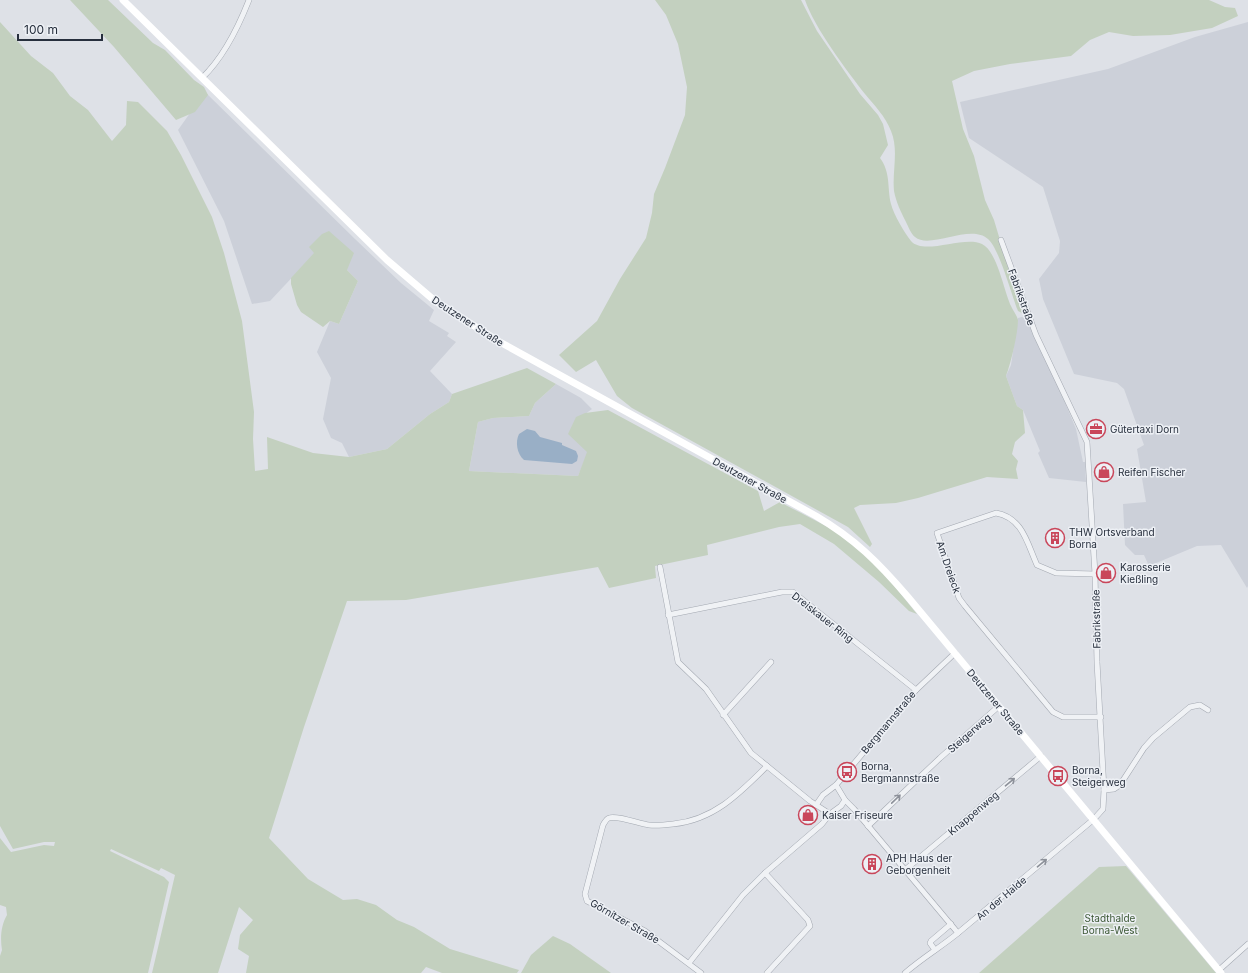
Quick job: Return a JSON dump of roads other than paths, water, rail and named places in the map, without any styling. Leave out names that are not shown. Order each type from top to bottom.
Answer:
[{"type":"main road","name":"Deutzener Straße","points":[[123,0],[387,260],[435,301],[498,341],[834,527],[862,548],[880,565],[955,653],[1220,971]]},
{"type":"street","points":[[202,78],[212,69],[233,36],[248,0]]},
{"type":"street","name":"Fabrikstraße","points":[[1001,240],[1036,336],[1087,442],[1095,574],[1104,790],[1103,809],[1094,820]]},
{"type":"street","name":"Am Dreieck","points":[[1095,574],[1056,573],[1037,565],[1021,529],[1013,519],[1006,515],[996,513],[937,533],[959,598],[1053,712],[1063,718],[1101,717]]},
{"type":"street","points":[[660,567],[678,662],[706,689],[746,748],[816,805],[830,814]]},
{"type":"street","name":"Dreiskauer Ring","points":[[668,615],[782,592],[793,592],[916,690]]},
{"type":"street","name":"Bergmannstraße","points":[[816,805],[823,795],[836,785],[916,690],[955,653]]},
{"type":"street","points":[[723,715],[771,662]]},
{"type":"street","points":[[1104,790],[1114,789],[1120,785],[1144,748],[1190,707],[1200,705],[1208,710]]},
{"type":"street","name":"Steigerweg","points":[[868,826],[940,758],[999,706]]},
{"type":"street","name":"Knappenweg","points":[[905,870],[1040,756]]},
{"type":"street","name":"Görnitzer Straße","points":[[701,973],[645,931],[588,901],[585,894],[603,825],[606,820],[612,818],[651,825],[677,824],[699,818],[712,813],[729,802],[768,766]]},
{"type":"street","points":[[836,785],[845,800],[958,933]]},
{"type":"street","points":[[689,963],[743,895],[765,873],[822,824],[830,814],[841,806],[845,800]]},
{"type":"street","name":"An der Halde","points":[[905,973],[958,933],[1094,820]]},
{"type":"street","points":[[765,873],[808,920],[810,926],[767,973]]},
{"type":"street","points":[[934,950],[930,941],[950,924]]},
{"type":"street","name":"Deutzener Straße","points":[[1220,971],[1248,944]]},
{"type":"water","points":[[527,429],[535,431],[540,437],[562,443],[562,445],[576,451],[578,456],[577,461],[572,464],[524,460],[518,451],[517,441],[519,434]]},
{"type":"place","name":"Gütertaxi Dorn","points":[[1096,429]]},
{"type":"place","name":"Reifen Fischer","points":[[1104,472]]},
{"type":"place","name":"THW Ortsverband Borna","points":[[1055,538]]},
{"type":"place","name":"Karosserie Kießling","points":[[1106,573]]},
{"type":"place","name":"Borna, Bergmannstraße","points":[[847,772]]},
{"type":"place","name":"Borna, Steigerweg","points":[[1058,776]]},
{"type":"place","name":"Kaiser Friseure","points":[[808,815]]},
{"type":"place","name":"APH Haus der Geborgenheit","points":[[872,864]]},
{"type":"park label","name":"Stadthalde Borna-West","points":[[1110,924]]}]
